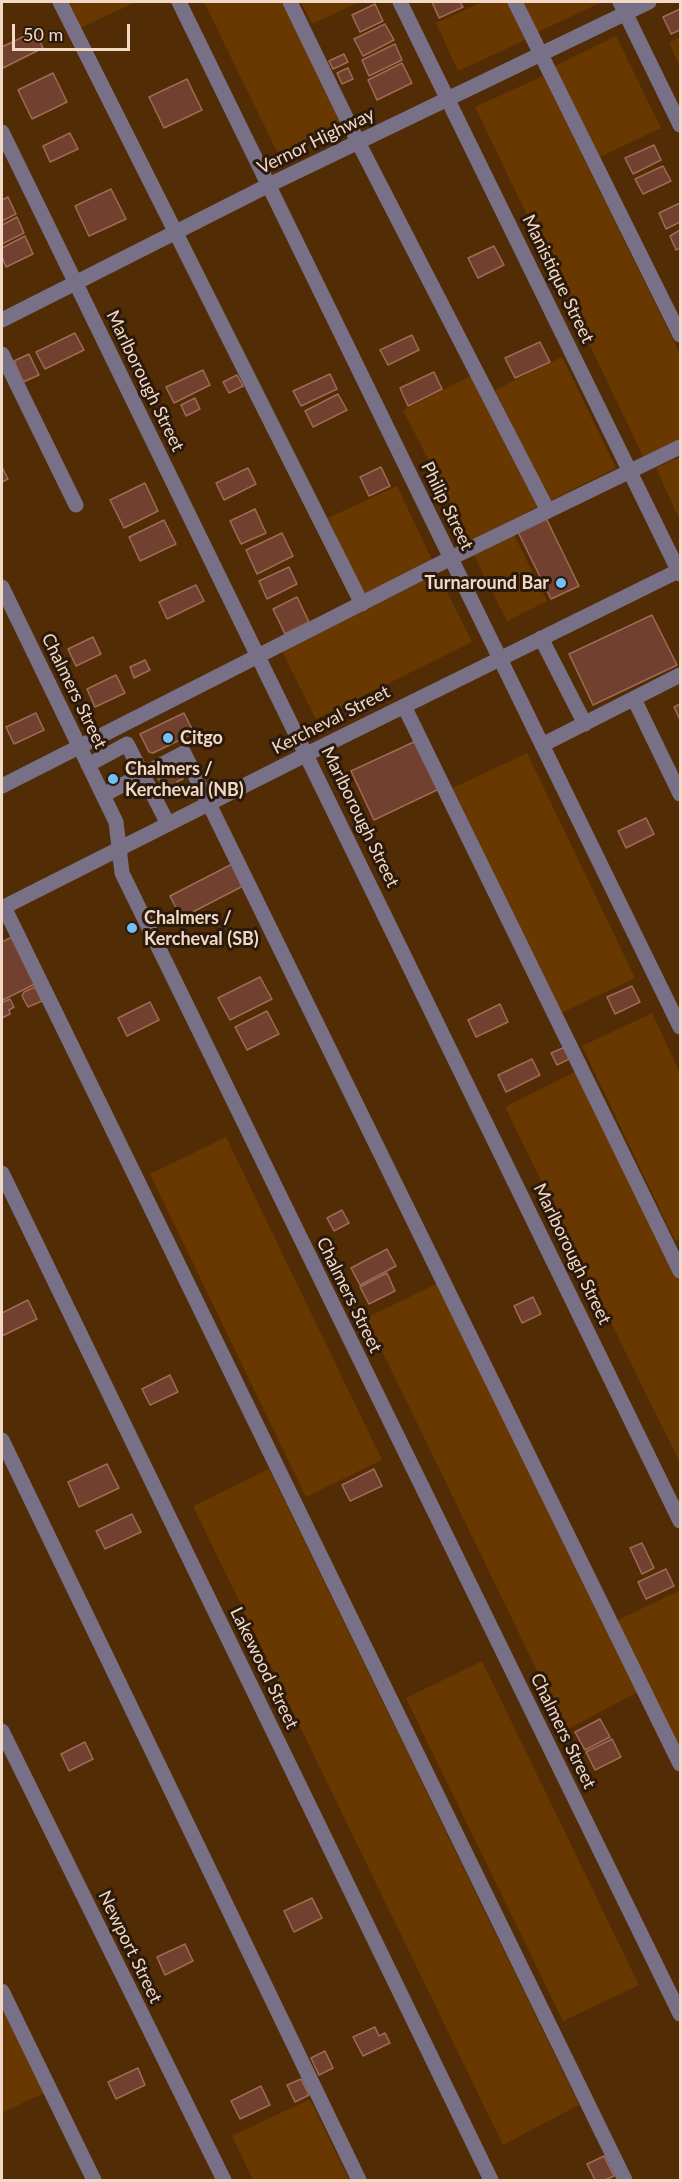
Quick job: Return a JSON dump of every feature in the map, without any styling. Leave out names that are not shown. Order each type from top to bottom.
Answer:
[{"type":"street","points":[[60,2],[362,604]]},
{"type":"street","name":"Philip Street","points":[[179,2],[681,1027]]},
{"type":"street","points":[[290,2],[358,142],[548,511]]},
{"type":"street","name":"Manistique Street","points":[[400,2],[680,572]]},
{"type":"street","points":[[515,2],[681,335]]},
{"type":"street","name":"Vernor Highway","points":[[2,320],[269,185],[541,54],[623,7],[649,2]]},
{"type":"street","points":[[623,7],[681,125]]},
{"type":"street","name":"Marlborough Street","points":[[2,132],[681,1521]]},
{"type":"street","points":[[2,354],[76,505]]},
{"type":"street","points":[[2,786],[451,558],[681,447]]},
{"type":"street","name":"Kercheval Street","points":[[3,908],[500,658],[680,572]]},
{"type":"street","name":"Chalmers Street","points":[[2,587],[116,822],[122,873],[681,2014]]},
{"type":"street","points":[[541,638],[585,724]]},
{"type":"street","points":[[543,745],[681,675]]},
{"type":"street","points":[[634,699],[681,794]]},
{"type":"street","points":[[404,706],[681,1271]]},
{"type":"street","points":[[88,765],[127,744],[143,774],[157,790],[168,824]]},
{"type":"street","points":[[103,795],[184,753],[188,775],[209,804],[681,1764]]},
{"type":"street","points":[[3,908],[625,2181]]},
{"type":"street","name":"Lakewood Street","points":[[2,1173],[491,2181]]},
{"type":"street","points":[[2,1440],[359,2181]]},
{"type":"street","name":"Newport Street","points":[[2,1731],[224,2181]]},
{"type":"street","points":[[2,1991],[94,2181]]},
{"type":"shaded area","points":[[67,2],[136,2],[80,28]]},
{"type":"shaded area","points":[[204,2],[285,2],[346,127],[280,158]]},
{"type":"shaded area","points":[[301,2],[359,2],[312,24]]},
{"type":"shaded area","points":[[482,2],[508,2],[525,40],[458,71],[436,23]]},
{"type":"shaded area","points":[[521,2],[602,2],[536,33]]},
{"type":"shaded area","points":[[616,36],[661,128],[600,157],[555,66]]},
{"type":"shaded area","points":[[680,37],[680,67],[669,43]]},
{"type":"shaded area","points":[[543,76],[680,354],[680,440],[643,456],[475,107]]},
{"type":"shaded area","points":[[562,357],[616,468],[549,501],[495,390]]},
{"type":"shaded area","points":[[471,376],[537,507],[470,541],[403,410]]},
{"type":"shaded area","points":[[680,457],[680,521],[656,468]]},
{"type":"shaded area","points":[[397,486],[433,562],[364,595],[328,518]]},
{"type":"shaded area","points":[[514,535],[547,601],[507,621],[474,555]]},
{"type":"shaded area","points":[[438,574],[472,642],[316,719],[282,651]]},
{"type":"shaded area","points":[[527,753],[635,978],[561,1013],[453,788]]},
{"type":"shaded area","points":[[652,1013],[680,1073],[680,1239],[675,1241],[582,1046]]},
{"type":"shaded area","points":[[577,1071],[680,1282],[680,1463],[505,1107]]},
{"type":"shaded area","points":[[226,1137],[382,1460],[306,1497],[150,1174]]},
{"type":"shaded area","points":[[442,1281],[642,1690],[566,1730],[366,1318]]},
{"type":"shaded area","points":[[269,1469],[579,2105],[503,2145],[193,1506]]},
{"type":"shaded area","points":[[680,1590],[680,1756],[614,1622]]},
{"type":"shaded area","points":[[482,1661],[639,1985],[563,2021],[406,1698]]},
{"type":"shaded area","points":[[2,1995],[48,2091],[2,2113]]},
{"type":"shaded area","points":[[310,2099],[349,2180],[253,2180],[232,2136]]},
{"type":"building","points":[[432,2],[460,2],[463,7],[439,18]]},
{"type":"building","points":[[375,4],[383,21],[360,32],[352,15]]},
{"type":"building","points":[[680,9],[680,30],[671,34],[663,17]]},
{"type":"building","points":[[385,24],[394,40],[363,56],[354,39]]},
{"type":"building","points":[[35,31],[43,48],[3,68],[2,47]]},
{"type":"building","points":[[395,44],[402,60],[369,76],[362,60]]},
{"type":"building","points":[[344,54],[348,62],[333,69],[329,61]]},
{"type":"building","points":[[402,63],[412,83],[377,100],[368,80]]},
{"type":"building","points":[[348,68],[353,79],[342,84],[337,73]]},
{"type":"building","points":[[53,73],[67,102],[32,119],[18,90]]},
{"type":"building","points":[[187,79],[202,110],[164,128],[149,97]]},
{"type":"building","points":[[70,133],[78,149],[50,162],[43,146]]},
{"type":"building","points":[[654,145],[661,160],[633,174],[625,158]]},
{"type":"building","points":[[663,166],[671,181],[643,194],[635,179]]},
{"type":"building","points":[[111,189],[126,219],[89,236],[75,206]]},
{"type":"building","points":[[8,197],[16,214],[2,221],[2,200]]},
{"type":"building","points":[[680,203],[680,222],[666,229],[659,213]]},
{"type":"building","points":[[17,217],[24,233],[2,244],[2,225]]},
{"type":"building","points":[[680,230],[680,248],[676,250],[670,236]]},
{"type":"building","points":[[25,236],[33,254],[6,267],[2,257],[2,248]]},
{"type":"building","points":[[494,246],[504,265],[478,278],[468,258]]},
{"type":"building","points":[[75,333],[84,350],[45,369],[36,352]]},
{"type":"building","points":[[412,335],[419,350],[388,365],[380,350]]},
{"type":"building","points":[[540,342],[550,362],[515,378],[505,358]]},
{"type":"building","points":[[29,354],[39,375],[23,382],[14,361]]},
{"type":"building","points":[[203,370],[210,385],[174,403],[166,387]]},
{"type":"building","points":[[434,372],[442,389],[408,406],[400,388]]},
{"type":"building","points":[[330,374],[337,389],[301,406],[293,391]]},
{"type":"building","points":[[237,375],[243,386],[229,393],[223,382]]},
{"type":"building","points":[[338,394],[347,410],[313,427],[305,411]]},
{"type":"building","points":[[195,398],[200,409],[186,416],[181,405]]},
{"type":"building","points":[[2,467],[8,479],[2,482]]},
{"type":"building","points":[[381,467],[390,486],[369,496],[360,477]]},
{"type":"building","points":[[248,468],[256,484],[224,500],[216,483]]},
{"type":"building","points":[[145,483],[158,511],[124,528],[110,500]]},
{"type":"building","points":[[255,509],[266,533],[241,544],[230,521]]},
{"type":"building","points":[[546,518],[579,586],[551,599],[518,532]]},
{"type":"building","points":[[164,520],[176,544],[140,561],[129,537]]},
{"type":"building","points":[[282,533],[293,556],[257,574],[246,550]]},
{"type":"building","points":[[289,567],[297,584],[267,599],[259,581]]},
{"type":"building","points":[[196,585],[204,601],[167,619],[159,602]]},
{"type":"building","points":[[297,597],[309,622],[285,634],[273,609]]},
{"type":"building","points":[[652,615],[677,665],[593,705],[569,654]]},
{"type":"building","points":[[93,637],[101,654],[76,666],[68,649]]},
{"type":"building","points":[[145,660],[150,670],[134,678],[130,667]]},
{"type":"building","points":[[116,675],[125,693],[95,707],[87,689]]},
{"type":"building","points":[[680,704],[680,720],[674,707]]},
{"type":"building","points":[[36,713],[44,730],[14,744],[6,727]]},
{"type":"building","points":[[184,713],[194,733],[153,753],[149,752],[140,734]]},
{"type":"building","points":[[416,741],[439,789],[374,820],[351,771]]},
{"type":"building","points":[[175,763],[183,779],[163,788],[155,772]]},
{"type":"building","points":[[646,818],[654,834],[626,848],[618,831]]},
{"type":"building","points":[[236,862],[247,884],[181,918],[170,896]]},
{"type":"building","points":[[12,937],[35,984],[3,1000],[4,1002],[10,999],[14,1007],[9,1010],[10,1014],[2,1018],[2,942]]},
{"type":"building","points":[[260,977],[272,999],[230,1020],[218,998]]},
{"type":"building","points":[[632,986],[640,1002],[615,1014],[607,997]]},
{"type":"building","points":[[35,987],[42,1001],[28,1007],[22,996],[24,992]]},
{"type":"building","points":[[150,1002],[159,1020],[127,1036],[118,1018]]},
{"type":"building","points":[[500,1004],[508,1022],[476,1037],[468,1020]]},
{"type":"building","points":[[267,1011],[279,1034],[247,1050],[235,1027]]},
{"type":"building","points":[[565,1047],[571,1058],[557,1065],[551,1053]]},
{"type":"building","points":[[532,1059],[540,1075],[506,1092],[498,1075]]},
{"type":"building","points":[[342,1210],[349,1223],[334,1231],[327,1218]]},
{"type":"building","points":[[387,1249],[396,1266],[360,1285],[351,1268]]},
{"type":"building","points":[[387,1273],[395,1291],[369,1304],[360,1287]]},
{"type":"building","points":[[533,1297],[541,1314],[522,1323],[514,1306]]},
{"type":"building","points":[[28,1300],[37,1319],[2,1336],[2,1313]]},
{"type":"building","points":[[170,1375],[178,1392],[150,1405],[142,1389]]},
{"type":"building","points":[[107,1464],[119,1488],[79,1507],[68,1482]]},
{"type":"building","points":[[374,1469],[382,1486],[350,1501],[342,1485]]},
{"type":"building","points":[[132,1514],[141,1532],[105,1549],[96,1531]]},
{"type":"building","points":[[642,1543],[654,1568],[642,1574],[630,1548]]},
{"type":"building","points":[[666,1569],[674,1586],[646,1599],[638,1582]]},
{"type":"building","points":[[600,1719],[610,1737],[585,1750],[575,1732]]},
{"type":"building","points":[[612,1739],[621,1757],[595,1770],[586,1752]]},
{"type":"building","points":[[85,1742],[93,1759],[69,1771],[61,1754]]},
{"type":"building","points":[[312,1898],[322,1918],[294,1932],[284,1911]]},
{"type":"building","points":[[185,1944],[193,1961],[165,1975],[157,1957]]},
{"type":"building","points":[[375,2027],[379,2036],[385,2033],[390,2043],[363,2056],[353,2037]]},
{"type":"building","points":[[325,2051],[333,2068],[319,2075],[311,2058]]},
{"type":"building","points":[[138,2068],[145,2085],[116,2099],[108,2082]]},
{"type":"building","points":[[301,2079],[309,2095],[295,2102],[287,2085]]},
{"type":"building","points":[[261,2086],[270,2105],[240,2119],[231,2101]]},
{"type":"building","points":[[604,2156],[614,2176],[605,2180],[595,2180],[587,2164]]},
{"type":"tunnel","points":[[162,787],[182,777]]},
{"type":"place","name":"Turnaround Bar","points":[[561,583]]},
{"type":"place","name":"Citgo","points":[[168,738]]},
{"type":"place","name":"Chalmers / Kercheval (NB)","points":[[113,779]]},
{"type":"place","name":"Chalmers / Kercheval (SB)","points":[[132,928]]}]
